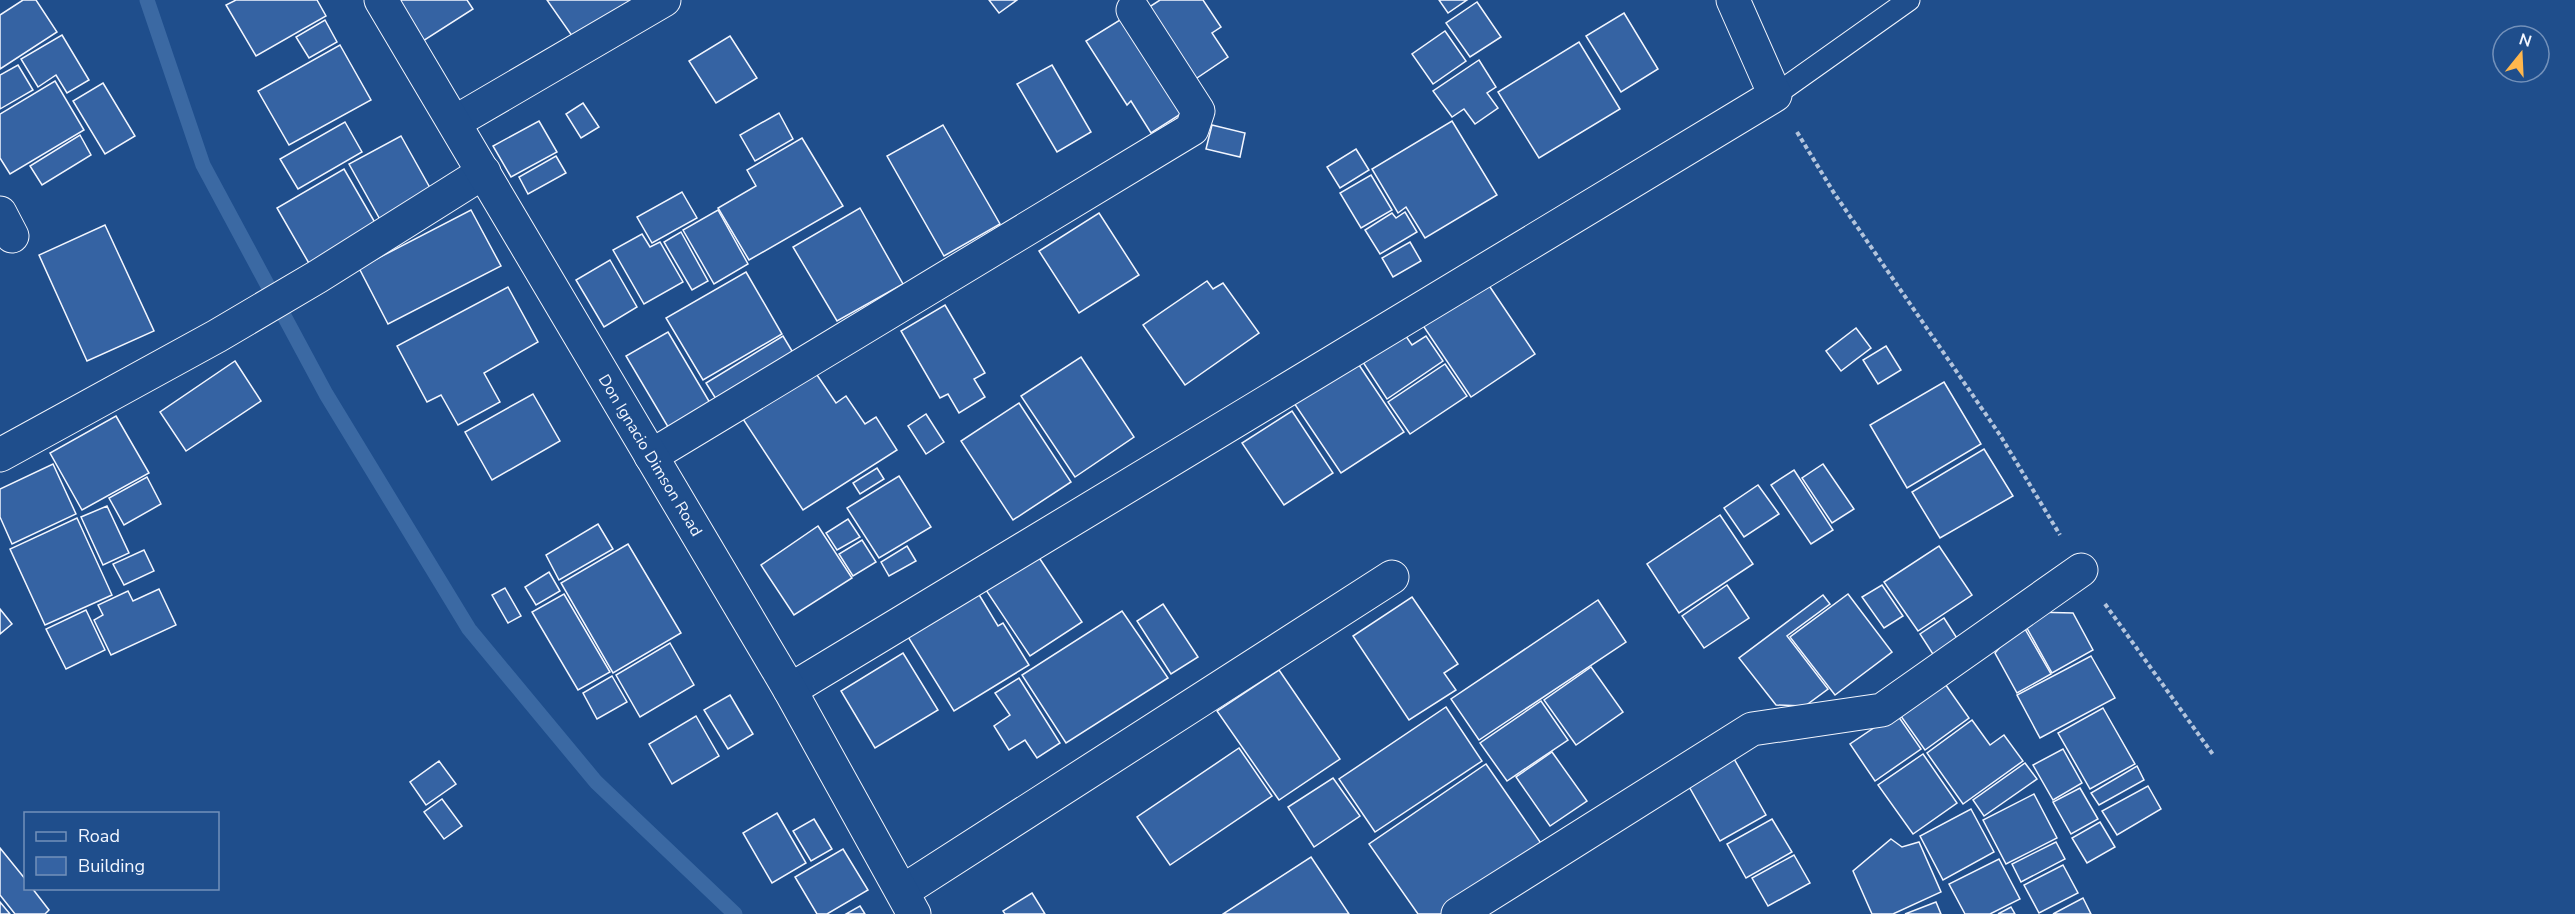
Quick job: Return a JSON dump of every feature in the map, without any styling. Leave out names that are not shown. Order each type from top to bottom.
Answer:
[{"type":"street","name":"Don Ignacio Dimson Road","points":[[381,0],[790,690],[908,902]]},
{"type":"street","points":[[454,122],[664,0]]},
{"type":"street","points":[[790,690],[1775,95],[1733,0]]},
{"type":"street","points":[[651,456],[1192,129],[1198,111],[1133,10]]},
{"type":"street","points":[[0,455],[217,336],[317,278],[484,172]]},
{"type":"street","points":[[1458,914],[1752,729],[1882,710],[2081,570]]},
{"type":"street","points":[[908,902],[1392,577]]},
{"type":"lane","points":[[1775,95],[1909,0]]},
{"type":"path","points":[[1775,95],[1834,193],[2000,435],[2081,570],[2214,756]]},
{"type":"building","points":[[23,0],[36,0],[57,32],[0,69],[0,15]]},
{"type":"building","points":[[236,0],[317,0],[326,16],[256,56],[226,5]]},
{"type":"building","points":[[402,0],[467,0],[473,9],[423,41],[398,3]]},
{"type":"building","points":[[547,0],[640,0],[577,43]]},
{"type":"building","points":[[989,0],[1017,0],[999,13]]},
{"type":"building","points":[[1160,0],[1203,0],[1221,27],[1212,33],[1228,57],[1191,82],[1143,11]]},
{"type":"building","points":[[1439,0],[1467,0],[1448,13]]},
{"type":"building","points":[[1477,2],[1501,37],[1470,57],[1446,23]]},
{"type":"building","points":[[1624,13],[1658,69],[1621,92],[1586,36]]},
{"type":"building","points":[[1128,15],[1187,110],[1151,133],[1131,101],[1127,105],[1086,41]]},
{"type":"building","points":[[325,20],[337,42],[309,58],[296,37]]},
{"type":"building","points":[[1445,31],[1466,61],[1433,84],[1412,54]]},
{"type":"building","points":[[62,35],[89,80],[67,93],[56,75],[38,87],[21,59]]},
{"type":"building","points":[[730,36],[757,78],[716,103],[689,61]]},
{"type":"building","points":[[1579,42],[1620,109],[1539,158],[1498,92]]},
{"type":"building","points":[[340,45],[371,100],[289,145],[258,91]]},
{"type":"building","points":[[1479,60],[1496,87],[1487,93],[1498,108],[1475,124],[1464,109],[1452,117],[1433,91]]},
{"type":"building","points":[[18,65],[33,90],[0,109],[0,75]]},
{"type":"building","points":[[1052,65],[1091,132],[1057,152],[1017,84]]},
{"type":"building","points":[[55,81],[84,130],[10,174],[0,158],[0,114]]},
{"type":"building","points":[[103,83],[135,136],[105,154],[73,101]]},
{"type":"building","points":[[583,103],[599,127],[581,138],[566,114]]},
{"type":"building","points":[[779,113],[793,139],[755,161],[740,135]]},
{"type":"building","points":[[539,121],[557,152],[511,177],[493,146]]},
{"type":"building","points":[[1452,121],[1497,195],[1425,238],[1406,207],[1398,213],[1372,169]]},
{"type":"building","points":[[345,122],[362,152],[298,189],[280,159]]},
{"type":"building","points":[[943,125],[1000,224],[944,256],[887,156]]},
{"type":"building","points":[[1212,125],[1245,133],[1240,157],[1206,149]]},
{"type":"building","points":[[80,135],[91,155],[42,185],[30,166]]},
{"type":"building","points":[[401,136],[434,195],[382,223],[349,164]]},
{"type":"building","points":[[802,138],[843,206],[749,260],[718,208],[756,186],[747,170]]},
{"type":"building","points":[[1356,149],[1369,170],[1340,188],[1327,167]]},
{"type":"building","points":[[556,156],[566,173],[528,194],[519,177]]},
{"type":"building","points":[[344,169],[381,233],[314,272],[277,208]]},
{"type":"building","points":[[1371,175],[1392,210],[1361,228],[1340,193]]},
{"type":"building","points":[[682,192],[697,218],[652,243],[637,217]]},
{"type":"building","points":[[860,208],[903,284],[837,321],[793,247]]},
{"type":"building","points":[[471,210],[501,266],[388,324],[359,268]]},
{"type":"building","points":[[718,210],[748,264],[714,284],[683,230]]},
{"type":"building","points":[[1405,212],[1417,232],[1380,254],[1365,230],[1392,213],[1396,218]]},
{"type":"building","points":[[1099,213],[1139,275],[1079,313],[1039,251]]},
{"type":"building","points":[[105,225],[154,331],[87,361],[39,255]]},
{"type":"building","points":[[681,232],[708,281],[692,290],[664,242]]},
{"type":"building","points":[[642,234],[650,247],[660,242],[683,282],[644,304],[613,250]]},
{"type":"building","points":[[1410,242],[1421,261],[1393,277],[1382,258]]},
{"type":"building","points":[[610,260],[637,307],[604,327],[576,280]]},
{"type":"building","points":[[746,272],[782,334],[703,380],[666,318]]},
{"type":"building","points":[[1207,281],[1213,289],[1223,283],[1259,333],[1185,385],[1143,325]]},
{"type":"building","points":[[1486,281],[1535,354],[1471,397],[1422,324]]},
{"type":"building","points":[[508,287],[538,342],[484,373],[500,402],[458,425],[441,395],[427,402],[397,346]]},
{"type":"building","points":[[945,305],[985,373],[974,379],[985,397],[959,413],[948,394],[940,398],[901,331]]},
{"type":"building","points":[[1856,328],[1871,348],[1841,371],[1826,351]]},
{"type":"building","points":[[1401,329],[1412,345],[1426,336],[1443,361],[1387,399],[1359,356]]},
{"type":"building","points":[[668,332],[716,413],[674,437],[626,356]]},
{"type":"building","points":[[783,336],[798,361],[721,407],[706,383]]},
{"type":"building","points":[[1886,346],[1901,370],[1878,384],[1863,360]]},
{"type":"building","points":[[1353,356],[1404,432],[1341,473],[1290,397]]},
{"type":"building","points":[[1081,357],[1134,437],[1075,477],[1021,396]]},
{"type":"building","points":[[235,361],[261,401],[186,451],[160,412]]},
{"type":"building","points":[[1445,364],[1467,396],[1410,434],[1388,402]]},
{"type":"building","points":[[815,372],[836,403],[846,396],[865,424],[876,417],[897,450],[803,510],[743,419]]},
{"type":"building","points":[[1944,382],[1981,444],[1907,488],[1870,425]]},
{"type":"building","points":[[533,394],[560,441],[492,480],[465,432]]},
{"type":"building","points":[[1019,403],[1071,482],[1013,520],[961,441]]},
{"type":"building","points":[[1292,411],[1333,473],[1284,505],[1242,443]]},
{"type":"building","points":[[926,414],[944,442],[926,454],[908,426]]},
{"type":"building","points":[[116,416],[149,473],[82,510],[50,453]]},
{"type":"building","points":[[1984,449],[2013,496],[1940,538],[1912,492]]},
{"type":"building","points":[[53,464],[76,514],[12,544],[0,517],[0,489]]},
{"type":"building","points":[[1823,464],[1854,509],[1832,523],[1802,478]]},
{"type":"building","points":[[877,468],[884,479],[860,494],[853,483]]},
{"type":"building","points":[[1794,470],[1833,530],[1811,544],[1771,485]]},
{"type":"building","points":[[899,476],[931,527],[879,558],[847,508]]},
{"type":"building","points":[[147,477],[161,504],[124,525],[109,498]]},
{"type":"building","points":[[1758,485],[1779,514],[1744,537],[1724,508]]},
{"type":"building","points":[[107,506],[129,553],[103,565],[81,517]]},
{"type":"building","points":[[1720,515],[1753,564],[1679,613],[1647,564]]},
{"type":"building","points":[[77,518],[112,595],[45,625],[10,549]]},
{"type":"building","points":[[848,519],[860,537],[837,550],[826,533]]},
{"type":"building","points":[[598,524],[613,549],[559,580],[546,555]]},
{"type":"building","points":[[818,526],[852,578],[794,615],[761,565]]},
{"type":"building","points":[[862,540],[876,562],[853,576],[839,554]]},
{"type":"building","points":[[628,544],[681,633],[613,673],[561,583]]},
{"type":"building","points":[[907,546],[916,561],[889,576],[881,562]]},
{"type":"building","points":[[1939,546],[1972,595],[1918,631],[1884,582]]},
{"type":"building","points":[[144,550],[154,571],[124,585],[113,564]]},
{"type":"building","points":[[1038,556],[1082,622],[1030,656],[986,590]]},
{"type":"building","points":[[549,572],[560,591],[536,605],[525,587]]},
{"type":"building","points":[[1727,585],[1749,618],[1704,648],[1682,616]]},
{"type":"building","points":[[1882,585],[1903,616],[1884,628],[1862,597]]},
{"type":"building","points":[[505,588],[521,616],[508,623],[492,595]]},
{"type":"building","points":[[975,588],[998,626],[1003,623],[1029,665],[954,711],[905,632]]},
{"type":"building","points":[[159,589],[176,625],[111,655],[94,620],[103,615],[98,605],[128,591],[133,601]]},
{"type":"building","points":[[564,594],[610,672],[578,690],[532,612]]},
{"type":"building","points":[[1848,594],[1892,652],[1835,695],[1790,637]]},
{"type":"building","points":[[1823,595],[1830,604],[1787,636],[1828,689],[1805,706],[1776,705],[1739,658]]},
{"type":"building","points":[[1412,597],[1458,664],[1444,673],[1456,690],[1409,720],[1353,636]]},
{"type":"building","points":[[1598,600],[1626,642],[1479,740],[1451,699]]},
{"type":"building","points":[[1163,604],[1198,657],[1171,674],[1137,621]]},
{"type":"building","points":[[0,609],[12,624],[0,634]]},
{"type":"building","points":[[86,610],[105,650],[66,669],[46,629]]},
{"type":"building","points":[[1122,611],[1168,678],[1066,743],[1022,675]]},
{"type":"building","points":[[2031,612],[2073,613],[2093,650],[2052,673],[2023,621]]},
{"type":"building","points":[[1944,618],[1962,646],[1938,662],[1920,634]]},
{"type":"building","points":[[2021,622],[2051,674],[2017,693],[1995,653]]},
{"type":"building","points":[[670,643],[694,685],[640,717],[616,675]]},
{"type":"building","points":[[903,653],[938,710],[875,748],[841,691]]},
{"type":"building","points":[[2091,656],[2115,698],[2040,738],[2017,695]]},
{"type":"building","points":[[1591,667],[1623,712],[1576,745],[1544,700]]},
{"type":"building","points":[[1279,670],[1340,759],[1279,800],[1217,711]]},
{"type":"building","points":[[612,676],[627,702],[597,719],[583,693]]},
{"type":"building","points":[[1019,678],[1060,743],[1037,758],[1025,740],[1009,750],[994,726],[1010,715],[995,693]]},
{"type":"building","points":[[1943,681],[1969,718],[1925,750],[1898,712]]},
{"type":"building","points":[[730,695],[753,734],[728,749],[704,710]]},
{"type":"building","points":[[1541,701],[1568,740],[1507,781],[1480,743]]},
{"type":"building","points":[[1446,707],[1482,761],[1375,832],[1339,779]]},
{"type":"building","points":[[2103,708],[2135,764],[2090,789],[2058,733]]},
{"type":"building","points":[[1896,713],[1921,749],[1875,781],[1850,744]]},
{"type":"building","points":[[696,716],[719,756],[672,784],[649,744]]},
{"type":"building","points":[[1972,720],[1990,745],[2004,735],[2023,761],[1963,804],[1927,753]]},
{"type":"building","points":[[1239,748],[1272,796],[1170,865],[1137,817]]},
{"type":"building","points":[[2063,749],[2082,783],[2053,800],[2033,765]]},
{"type":"building","points":[[1552,752],[1587,801],[1550,826],[1516,777]]},
{"type":"building","points":[[1923,754],[1957,803],[1913,834],[1878,785]]},
{"type":"building","points":[[1733,757],[1766,815],[1720,841],[1687,783]]},
{"type":"building","points":[[439,761],[456,784],[426,805],[410,782]]},
{"type":"building","points":[[2025,763],[2037,779],[1984,816],[1973,800]]},
{"type":"building","points":[[1486,764],[1545,849],[1451,914],[1418,914],[1369,844]]},
{"type":"building","points":[[2137,766],[2144,780],[2099,805],[2091,793]]},
{"type":"building","points":[[1333,778],[1360,816],[1314,847],[1288,807]]},
{"type":"building","points":[[2148,786],[2161,809],[2117,835],[2102,811]]},
{"type":"building","points":[[2080,788],[2098,819],[2071,834],[2053,802]]},
{"type":"building","points":[[2034,794],[2057,838],[2006,864],[1983,820]]},
{"type":"building","points":[[442,799],[462,826],[444,839],[424,812]]},
{"type":"building","points":[[1971,809],[1994,852],[1943,880],[1920,836]]},
{"type":"building","points":[[777,813],[806,863],[772,883],[743,833]]},
{"type":"building","points":[[814,819],[832,849],[811,861],[793,831]]},
{"type":"building","points":[[1772,819],[1792,852],[1746,878],[1727,844]]},
{"type":"building","points":[[2100,822],[2115,847],[2087,863],[2072,838]]},
{"type":"building","points":[[1891,839],[1902,847],[1919,842],[1941,892],[1893,914],[1872,914],[1853,871]]},
{"type":"building","points":[[2056,842],[2065,859],[2021,882],[2012,864]]},
{"type":"building","points":[[0,848],[24,878],[24,890],[34,890],[49,910],[45,914],[15,914],[0,895]]},
{"type":"building","points":[[843,849],[868,890],[827,914],[817,914],[795,877]]},
{"type":"building","points":[[1794,855],[1810,883],[1768,906],[1752,878]]},
{"type":"building","points":[[1311,857],[1349,914],[1223,914]]},
{"type":"building","points":[[1999,859],[2020,899],[1990,914],[1965,914],[1949,884]]},
{"type":"building","points":[[2063,865],[2078,893],[2039,913],[2024,885]]},
{"type":"building","points":[[1032,893],[1045,914],[1005,914],[1003,911]]},
{"type":"building","points":[[2083,898],[2091,914],[2053,914]]},
{"type":"building","points":[[0,902],[10,914],[0,914]]},
{"type":"building","points":[[1936,902],[1941,914],[1905,914]]},
{"type":"building","points":[[860,906],[865,914],[846,914]]},
{"type":"building","points":[[2011,907],[2015,914],[1998,914]]},
{"type":"waterway","points":[[147,0],[203,165],[326,394],[469,629],[596,782],[735,914]]}]
